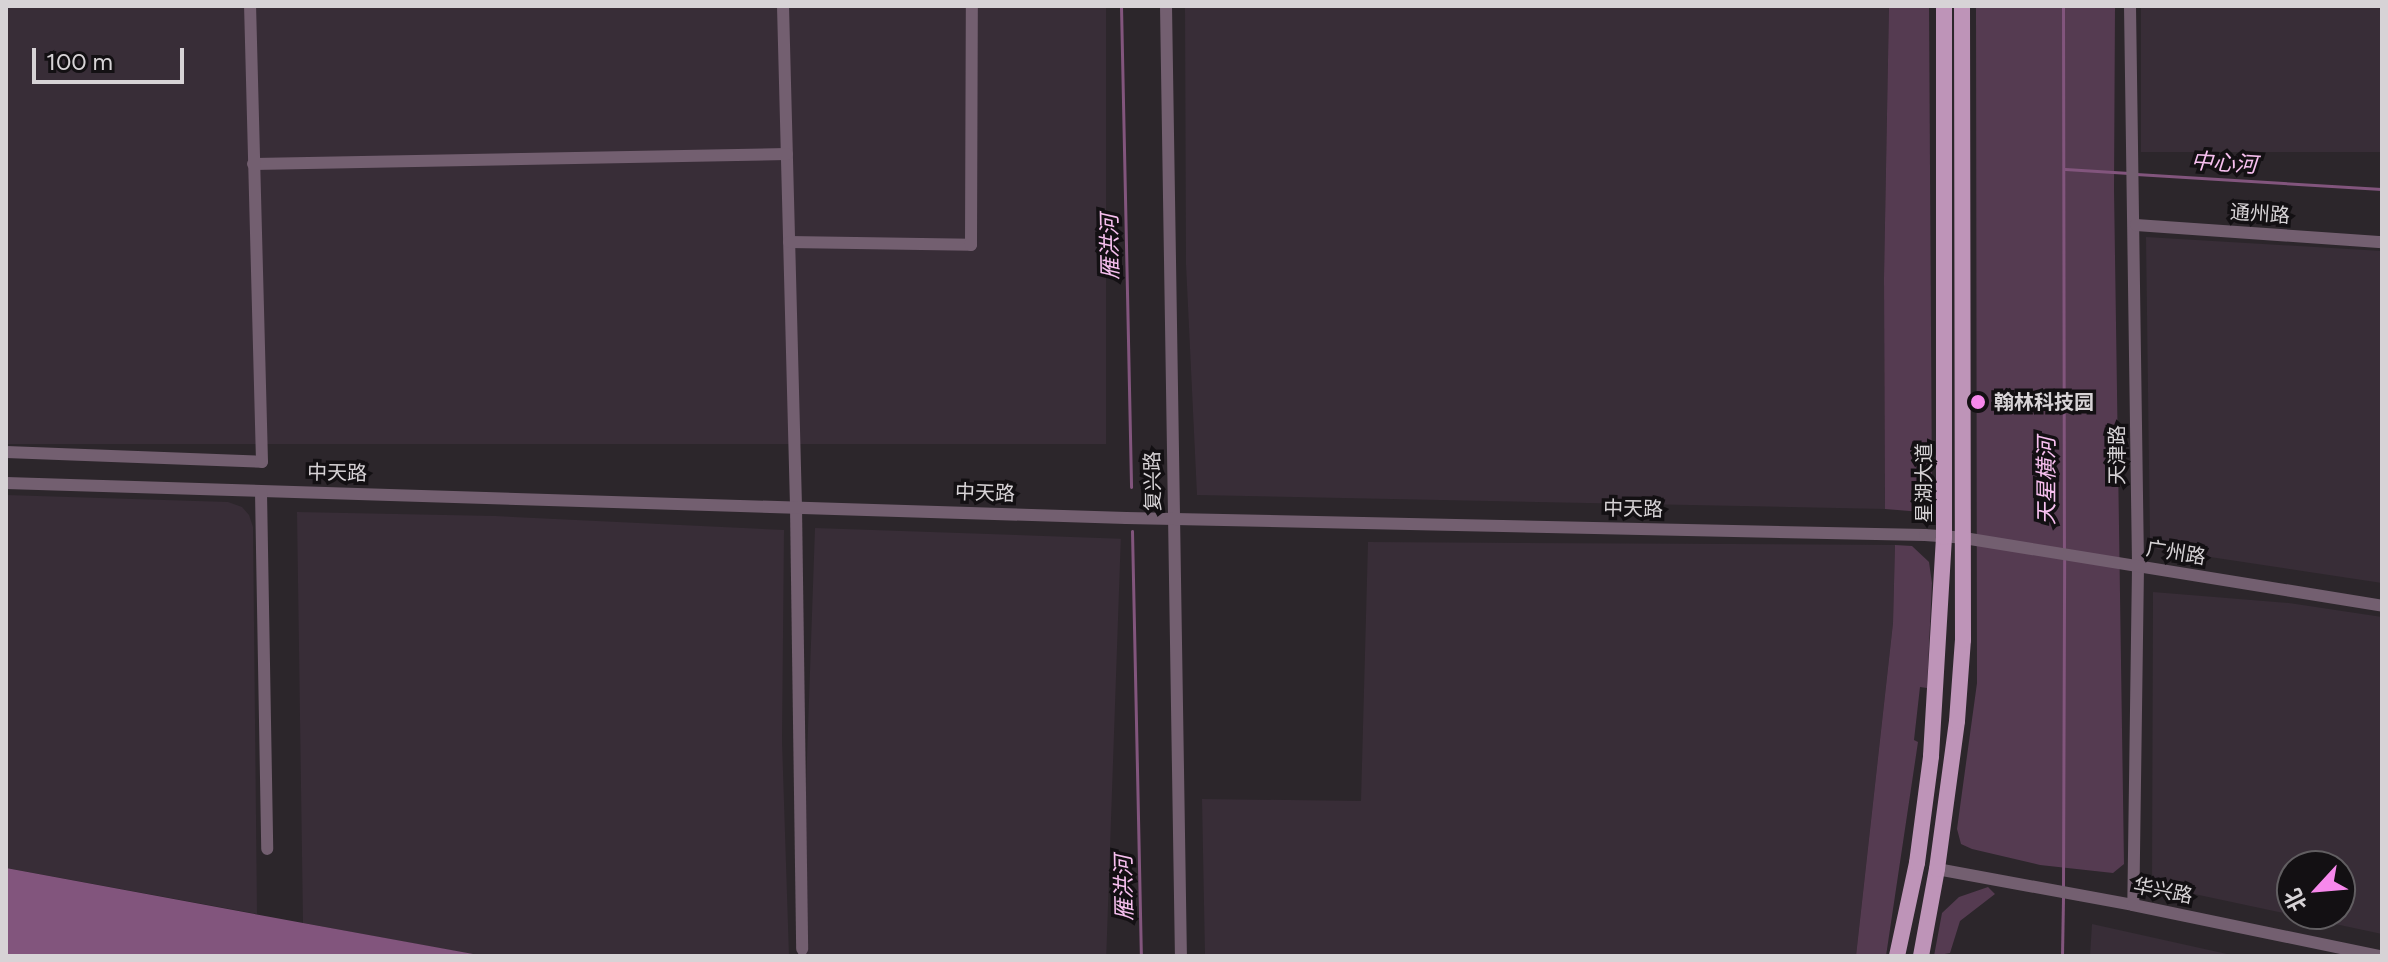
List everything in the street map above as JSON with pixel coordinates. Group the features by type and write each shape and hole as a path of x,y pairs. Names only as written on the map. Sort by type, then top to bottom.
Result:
{"main road":[{"name":"星湖大道","path":"1897,956 1917,863 1931,756 1944,537 1944,6"},
{"name":"星湖大道","path":"1921,956 1937,869 1957,721 1963,640 1962,6"}],"street":[{"path":"6,452 262,462 250,6"},
{"path":"783,6 796,507 802,949"},
{"path":"789,242 971,245 972,6"},
{"name":"复兴路","path":"1166,6 1181,956"},
{"name":"天津路","path":"2130,6 2136,225 2138,567 2133,905"},
{"path":"253,164 787,154"},
{"name":"通州路","path":"2136,225 2382,242"},
{"name":"中天路","path":"6,483 1174,519 1964,538"},
{"path":"261,492 267,849"},
{"name":"广州路","path":"1964,538 2382,606"},
{"name":"华兴路","path":"1937,869 2133,905 2379,956"}],"shaded area":[{"path":"6,6 1106,6 1106,444 6,444"},
{"path":"1185,6 1889,6 1884,278 1885,509 1197,495 1186,264"},
{"path":"1889,6 1929,6 1932,494 1922,512 1885,509 1884,278"},
{"path":"1976,6 2115,6 2114,189 2124,864 2113,873 2040,865 1972,849 1961,844 1957,829 1977,683"},
{"path":"2141,6 2381,6 2381,152 2141,152"},
{"path":"2146,237 2382,251 2382,583 2157,549 2150,542"},
{"path":"6,495 228,502 242,507 249,515 253,527 257,914 6,868"},
{"path":"297,512 495,516 784,530 782,741 789,956 481,956 303,923"},
{"path":"815,528 1121,539 1106,956 800,956"},
{"path":"1368,542 1895,545 1893,623 1856,956 1205,956 1202,799 1361,801"},
{"path":"1895,545 1912,546 1929,562 1932,583 1927,688 1920,687 1914,740 1918,742 1886,956 1856,956 1893,623"},
{"path":"2153,592 2289,603 2382,617 2382,934 2356,928 2356,850 2276,850 2276,911 2152,885"},
{"path":"6,868 303,923 484,956 6,956"},
{"path":"1988,887 1995,894 1960,921 1950,953 1934,956 1942,913 1959,897"},
{"path":"2092,924 2236,956 2090,956"}],"waterway":[{"name":"雁洪河","path":"1121,6 1131,487"},
{"name":"天星横河","path":"2063,6 2064,552"},
{"name":"中心河","path":"2065,169 2129,173"},
{"name":"中心河","path":"2136,174 2382,189"},
{"name":"雁洪河","path":"1132,531 1141,956"},
{"name":"天星横河","path":"2063,888 2064,560"},
{"name":"天星横河","path":"2062,956 2063,896"}],"place":[{"name":"翰林科技园","path":"1978,402"}]}
